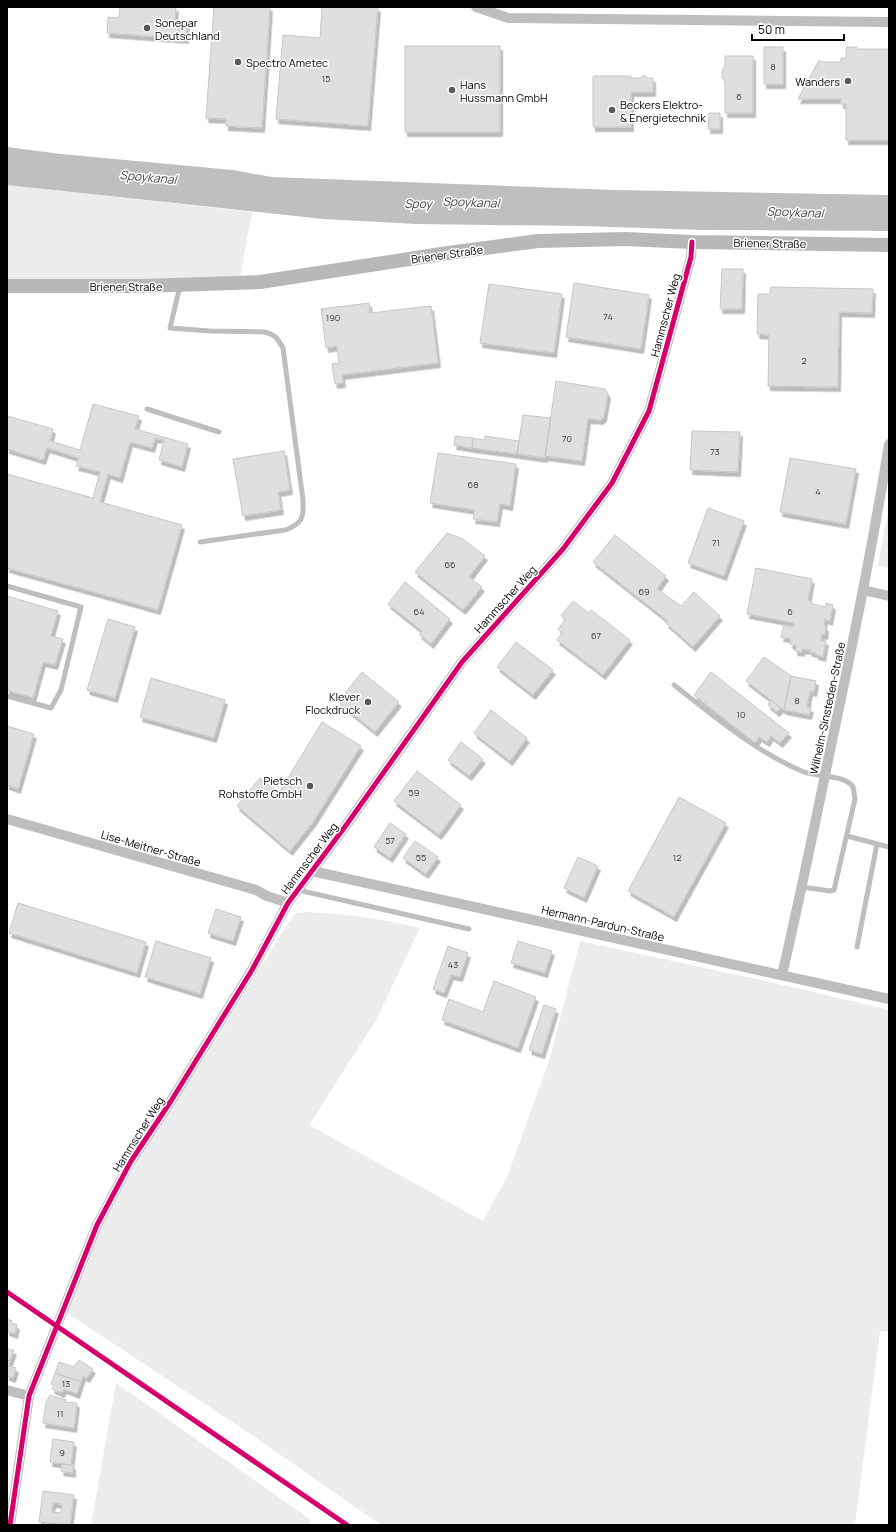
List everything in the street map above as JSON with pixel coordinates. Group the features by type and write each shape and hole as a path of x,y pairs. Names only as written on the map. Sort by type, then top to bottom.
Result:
{"street":[{"path":"476,7 508,18 889,22"},
{"name":"Briener Straße","path":"7,286 180,286 260,282 448,253 538,241 624,239 692,242 889,245"},
{"name":"Hammscher Weg","path":"10,1525 29,1396 96,1225 131,1161 171,1101 252,970 288,904 352,818 462,662 563,549 612,483 649,411 691,257 692,242"},
{"name":"Wilhelm-Sinsteden-Straße","path":"782,975 802,887 863,590 880,504 889,444"},
{"path":"863,590 889,596"},
{"name":"Lise-Meitner-Straße","path":"7,819 256,890 288,904"},
{"name":"Hermann-Pardun-Straße","path":"312,871 889,999"},
{"path":"7,1390 29,1396"}],"lane":[{"path":"180,286 170,328 270,333 277,338 283,348 303,500 302,517 295,526 285,530 200,542"},
{"path":"148,409 219,432"},
{"path":"7,586 81,607 61,690 51,708 7,696"},
{"path":"674,685 758,748 785,763 806,772 843,779 850,783 853,788 855,799 834,890 830,891 802,887"},
{"path":"846,836 889,847"},
{"path":"857,947 877,844"},
{"path":"298,890 469,928"}],"shaded area":[{"path":"7,185 252,212 240,277 168,281 7,279"},
{"path":"889,506 889,568 878,566"},
{"path":"308,912 364,917 420,928 376,1020 309,1125 483,1221 507,1177 550,1058 580,941 775,983 889,1010 889,1332 880,1331 855,1525 381,1525 255,1437 67,1313 77,1286 85,1272 96,1237 144,1148 195,1073 287,925 296,913"},
{"path":"116,1383 311,1520 309,1525 91,1525"}],"water":[{"name":"Spoy","path":"7,147 61,154 233,170 272,177 615,190 889,195 889,231 703,230 582,226 416,224 323,219 7,185"}],"building":[{"name":"Sonepar Deutschland","path":"120,7 176,7 175,22 187,23 186,39 107,33 108,17 119,18"},
{"name":"Spectro Ametec","path":"214,7 270,7 262,128 226,126 226,119 206,118"},
{"path":"322,7 378,7 368,126 276,119 283,35 320,38"},
{"name":"Hans Hussmann GmbH","path":"405,46 500,46 500,132 405,132"},
{"path":"764,47 783,47 783,84 764,84"},
{"name":"Wanders","path":"847,47 857,47 857,49 889,49 889,140 846,140 846,104 841,104 841,99 798,99 819,60 823,62 841,62 841,58 846,58"},
{"path":"725,56 753,56 753,113 725,113 725,80 722,78 723,68 725,66"},
{"name":"Beckers Elektro- & Energietechnik","path":"644,75 648,78 653,78 653,92 631,92 631,127 593,127 593,76 631,76 631,78 641,78"},
{"path":"709,113 720,113 720,129 708,129"},
{"path":"722,269 743,269 742,309 720,309"},
{"path":"574,283 649,295 641,349 566,337"},
{"path":"489,284 562,294 554,353 480,343"},
{"path":"771,287 873,289 872,313 839,312 838,387 768,386 769,335 757,334 758,294 770,294"},
{"path":"369,303 370,313 431,306 438,363 342,375 343,383 335,384 332,364 339,363 337,346 326,348 321,309"},
{"path":"556,381 605,389 608,394 604,417 601,420 588,419 582,461 545,456"},
{"path":"93,404 139,416 135,429 188,444 182,467 159,460 164,440 155,438 152,448 130,442 120,478 108,474 100,502 182,525 158,610 7,568 7,474 93,498 100,472 76,466 79,458 47,448 43,460 7,449 7,416 53,429 50,441 80,450"},
{"path":"523,415 551,418 545,458 517,454"},
{"path":"692,431 740,432 738,472 690,470"},
{"path":"455,436 473,438 472,448 454,445"},
{"path":"485,436 519,441 517,454 472,448 473,438 485,440"},
{"path":"284,451 290,490 278,492 281,510 243,516 233,459"},
{"path":"438,453 516,464 510,506 500,504 497,522 473,519 475,510 430,503"},
{"path":"790,458 856,469 846,524 780,512"},
{"path":"708,508 744,521 724,576 688,563"},
{"path":"447,533 463,539 485,556 469,577 482,587 463,610 415,572"},
{"path":"615,535 666,576 657,589 681,606 694,592 720,616 693,647 666,623 668,621 593,562"},
{"path":"756,568 812,579 808,600 812,601 812,604 826,607 826,603 833,605 830,621 825,619 825,635 822,634 821,640 826,641 823,657 816,655 816,653 810,652 810,650 802,649 802,652 795,651 796,646 790,644 791,639 781,637 784,625 793,627 794,623 747,614"},
{"path":"405,582 450,619 431,644 419,634 422,631 388,604"},
{"path":"7,596 58,611 51,636 63,639 55,665 43,662 33,698 7,690"},
{"path":"573,601 589,613 591,610 630,640 603,675 557,640 562,633 558,629 566,619 561,616"},
{"path":"108,619 135,627 115,698 87,690"},
{"path":"516,642 553,670 533,695 497,667"},
{"path":"764,657 791,676 784,710 746,681"},
{"name":"Klever Flockdruck","path":"362,672 399,702 375,732 338,702"},
{"path":"711,672 789,733 780,743 771,736 767,742 759,737 755,743 694,695"},
{"path":"791,676 816,681 814,692 810,691 807,707 811,708 809,715 784,710"},
{"path":"151,678 225,700 214,738 140,717"},
{"path":"771,700 781,708 777,712 768,705"},
{"path":"491,710 527,738 510,761 474,733"},
{"name":"Pietsch Rohstoffe GmbH","path":"322,722 361,746 313,822 290,851 237,806 260,778 279,793"},
{"path":"7,726 34,734 18,789 7,785"},
{"path":"461,742 483,759 469,776 448,760"},
{"path":"417,771 461,805 439,835 394,801"},
{"path":"679,797 726,823 674,917 628,891"},
{"path":"390,823 406,834 390,858 374,847"},
{"path":"415,841 438,857 426,874 403,858"},
{"path":"578,857 598,866 584,898 564,888"},
{"path":"18,903 146,942 137,973 9,933"},
{"path":"216,909 241,917 233,941 208,933"},
{"path":"156,941 211,958 200,994 145,977"},
{"path":"518,941 552,951 545,973 511,963"},
{"path":"448,946 468,953 460,977 451,975 444,993 433,989"},
{"path":"494,981 536,997 518,1048 442,1020 449,999 483,1012"},
{"path":"544,1005 556,1009 542,1054 529,1050"},
{"path":"7,1319 12,1321 11,1323 17,1325 15,1334 7,1331"},
{"path":"7,1349 14,1350 10,1361 7,1360"},
{"path":"7,1360 10,1361 9,1366 16,1368 13,1378 7,1376"},
{"path":"79,1360 93,1369 87,1378 83,1376 81,1382 55,1373 59,1362 74,1367"},
{"path":"55,1373 81,1382 77,1394 64,1389 62,1393 52,1389 54,1385 51,1384"},
{"path":"50,1395 66,1400 65,1402 77,1403 74,1428 43,1423 46,1402"},
{"path":"53,1439 74,1442 71,1465 50,1462"},
{"path":"62,1464 73,1465 73,1473 61,1471"},
{"path":"43,1491 74,1495 70,1525 39,1522","holes":["53,1503 62,1504 61,1513 52,1512"]}],"cycle path":[{"path":"10,1525 29,1396 97,1225 131,1161 171,1101 252,970 288,903 347,824 462,662 563,549 612,483 649,411 691,257 692,242"},
{"path":"7,1292 347,1525"}],"place":[{"name":"Sonepar Deutschland","path":"147,28"},
{"name":"Spectro Ametec","path":"238,62"},
{"name":"Wanders","path":"848,81"},
{"name":"Hans Hussmann GmbH","path":"452,90"},
{"name":"Beckers Elektro- & Energietechnik","path":"612,110"},
{"name":"Klever Flockdruck","path":"368,702"},
{"name":"Pietsch Rohstoffe GmbH","path":"310,786"}],"water label":[{"name":"Spoykanal","path":"148,177"},
{"name":"Spoykanal","path":"471,202"},
{"name":"Spoykanal","path":"795,212"}]}
